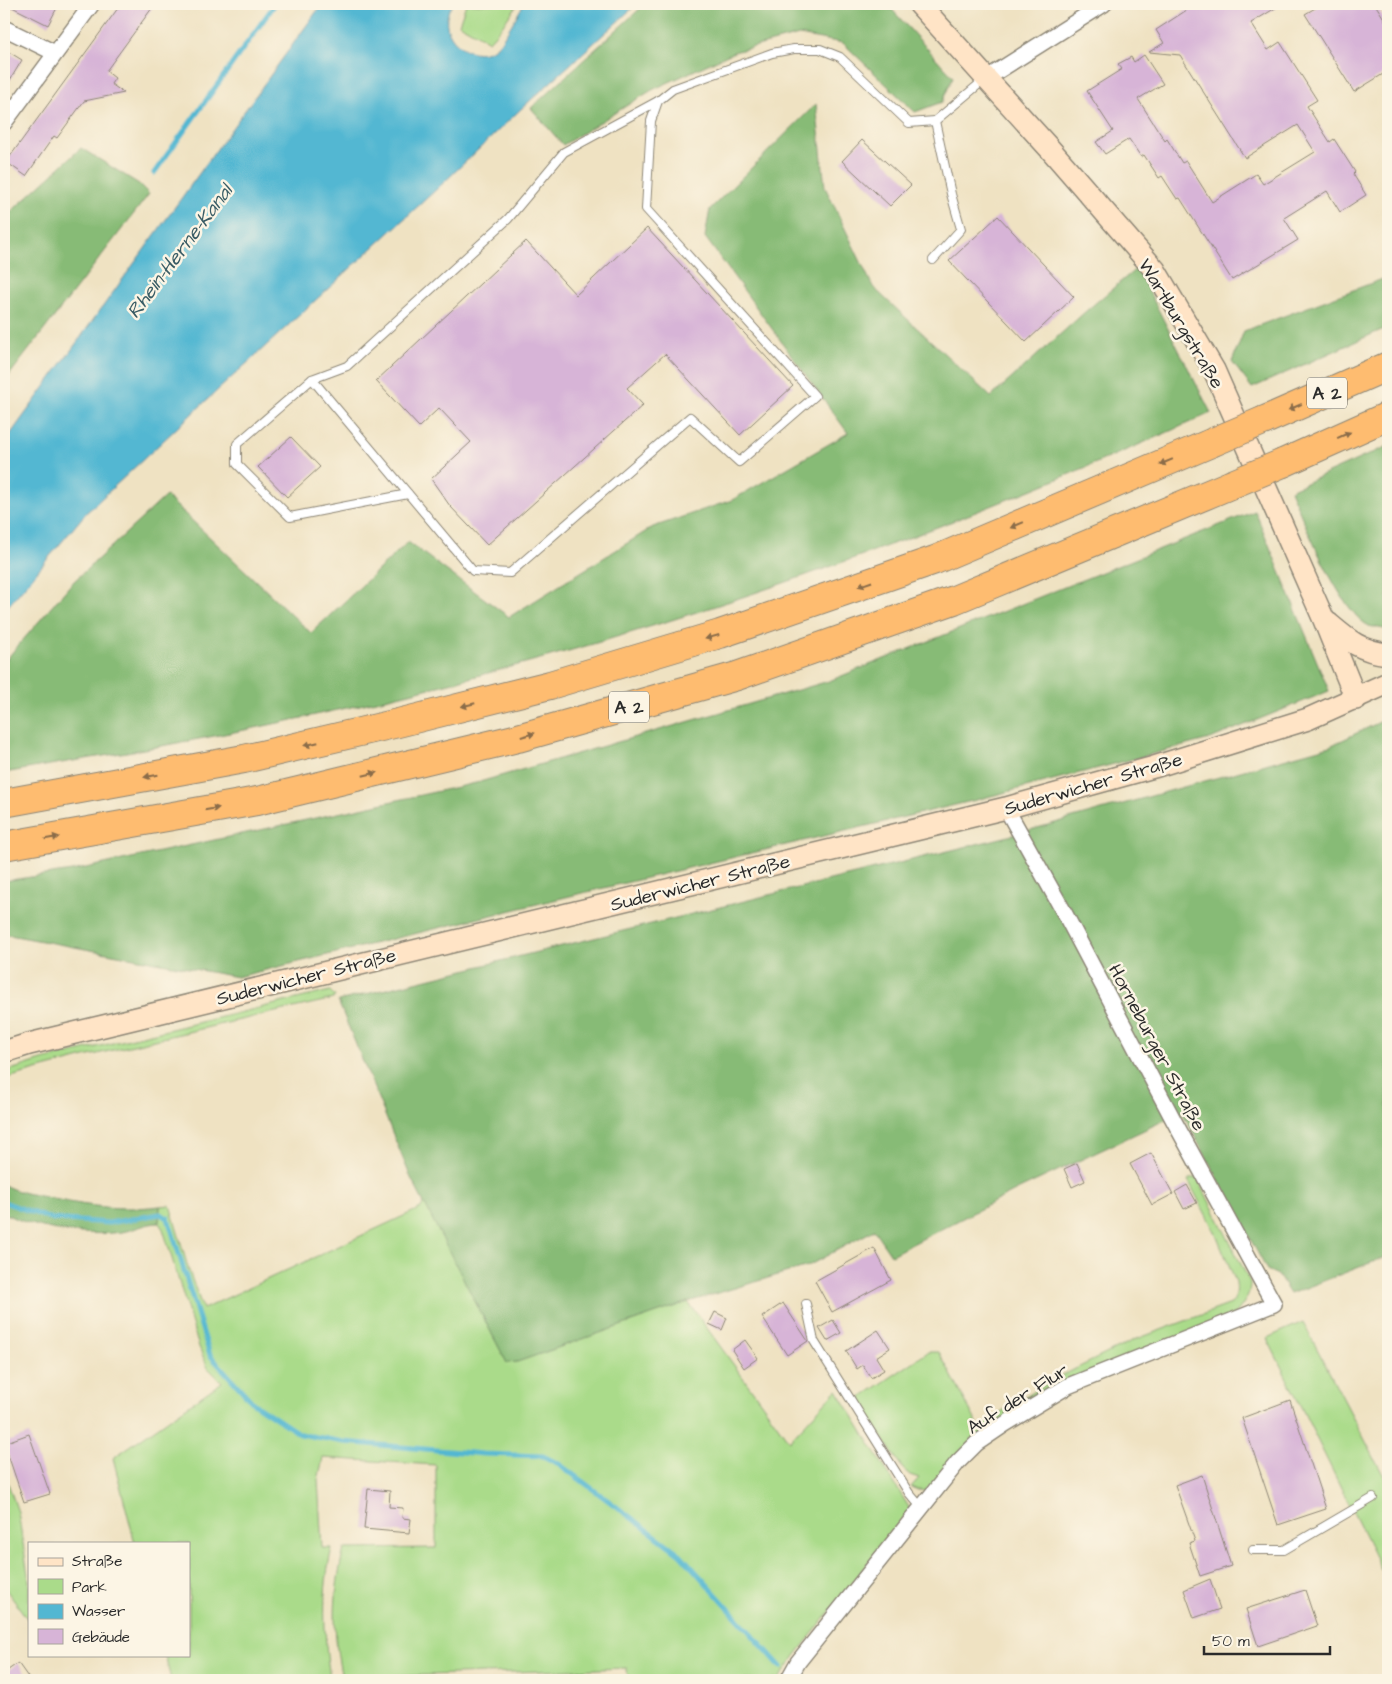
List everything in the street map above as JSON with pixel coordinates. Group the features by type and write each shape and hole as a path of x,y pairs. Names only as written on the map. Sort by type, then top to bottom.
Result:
{"highway":[{"name":"A 2","path":"4,803 244,759 398,723 550,684 711,637 935,560 1388,366"},
{"name":"A 2","path":"4,846 257,801 518,738 737,676 954,600 1230,485 1388,416"}],"main road":[{"name":"Wartburgstraße","path":"919,4 1050,148 1155,270 1214,370 1324,620 1356,699"},
{"path":"1324,620 1352,644 1388,654"},
{"name":"Suderwicher Straße","path":"4,1052 29,1044 219,997 1006,808 1154,767 1308,718 1356,699 1388,683"}],"street":[{"path":"4,123 92,4"},
{"path":"986,78 1104,4"},
{"path":"4,28 55,54"},
{"name":"Horneburger Straße","path":"1006,808 1065,914 1174,1121 1274,1304"},
{"name":"Auf der Flur","path":"788,1680 798,1662 921,1507 958,1462 977,1443 1068,1386 1274,1304"}],"lane":[{"path":"408,494 290,517 237,464 237,444 312,379 347,366 508,219 564,152 658,101 673,89 772,53 794,49 820,49 840,57 909,123 935,121 986,78"},
{"path":"312,379 473,571 510,573 690,417 739,462 815,396 646,209 651,121 658,101"},
{"path":"933,260 961,229 951,194 935,121"},
{"path":"806,1304 814,1341 909,1493 921,1507"},
{"path":"1253,1550 1284,1550 1373,1498"}],"green space":[{"path":"466,4 518,4 489,41 459,24"},
{"path":"645,4 887,4 953,77 942,102 915,112 843,43 799,35 734,52 652,90 563,145 531,108"},
{"path":"816,104 825,187 873,287 991,397 1086,311 1137,268 1211,413 1059,478 906,539 750,594 593,644 497,671 302,718 179,743 4,773 4,662 72,583 166,496 311,633 408,542 509,617 653,527 732,500 848,433 705,237 710,209"},
{"path":"81,148 139,184 149,194 4,382 4,218"},
{"path":"1388,277 1388,327 1252,388 1232,362 1244,331"},
{"path":"1388,446 1388,630 1369,626 1346,603 1324,564 1290,490"},
{"path":"1255,511 1329,691 1210,739 972,801 237,977 4,934 4,881 72,871 476,783 829,681"},
{"path":"1388,718 1388,1256 1290,1294 1278,1275 1267,1270 1182,1112 1017,1190 891,1255 874,1230 808,1266 688,1302 517,1362 507,1363 411,1178 338,1001 1005,837 1330,746"},
{"path":"330,991 335,996 333,999 209,1027 4,1079 4,1072 42,1060"},
{"path":"1192,1178 1198,1179 1250,1282 1248,1295 1236,1313 1020,1410 929,1491 911,1487 919,1478 910,1475 903,1469 860,1403 863,1396 928,1352 939,1352 979,1427 1051,1381 1134,1340 1231,1304 1236,1294 1236,1282 1216,1234 1188,1180"},
{"path":"4,1185 29,1194 88,1205 116,1208 160,1206 159,1223 122,1232 93,1234 46,1228 4,1213"},
{"path":"424,1202 507,1363 517,1362 688,1302 789,1441 837,1390 910,1509 778,1680 774,1678 773,1680 628,1680 627,1668 342,1678 335,1629 335,1613 340,1565 344,1549 436,1548 436,1465 323,1458 318,1480 322,1548 332,1548 325,1597 326,1646 330,1679 171,1680 165,1656 190,1656 190,1542 135,1542 113,1458 222,1382 208,1368 199,1347 163,1229 159,1223 160,1206 170,1205 189,1271 203,1309 421,1208"},
{"path":"1303,1322 1388,1484 1388,1583 1267,1338"},
{"path":"4,1476 18,1512 28,1575 28,1620 4,1587"}],"water":[{"name":"Rhein-Herne-Kanal","path":"322,4 454,4 448,12 447,23 449,32 461,47 479,53 497,46 524,4 637,4 521,109 86,513 4,611 4,443"}],"building":[{"path":"6,4 59,4 48,25"},
{"path":"121,4 155,4 106,71 115,78 111,84 124,93 84,101 57,138 54,136 26,176 6,162"},
{"path":"1196,4 1282,4 1251,23 1268,50 1280,42 1317,100 1307,106 1330,142 1334,139 1355,172 1353,174 1366,195 1340,212 1327,191 1284,218 1298,240 1232,280 1180,198 1177,199 1162,176 1159,178 1144,155 1141,157 1129,139 1105,154 1096,142 1113,131 1087,91 1122,69 1118,64 1131,57 1134,62 1144,55 1163,84 1138,99 1165,141 1167,139 1182,163 1186,161 1212,202 1256,174 1263,184 1315,152 1298,125 1245,158 1180,55 1149,52 1164,43 1156,30"},
{"path":"1322,4 1375,4 1388,25 1388,71 1354,92 1305,14"},
{"path":"4,49 22,60 4,90"},
{"path":"862,140 911,185 890,206 842,161"},
{"path":"998,216 1074,297 1026,342 949,261"},
{"path":"647,228 793,386 740,435 665,354 627,388 643,405 487,545 450,506 431,479 471,442 439,408 419,427 376,381 526,241 576,295"},
{"path":"291,437 320,467 287,497 258,467"},
{"path":"1151,1153 1173,1194 1152,1205 1130,1164"},
{"path":"1077,1163 1085,1181 1072,1187 1064,1169"},
{"path":"1187,1185 1197,1203 1184,1209 1175,1192"},
{"path":"874,1248 891,1280 832,1312 815,1281"},
{"path":"783,1303 808,1341 787,1355 762,1317"},
{"path":"715,1312 727,1318 722,1330 709,1324"},
{"path":"833,1320 841,1333 827,1341 819,1328"},
{"path":"878,1330 890,1348 876,1357 884,1370 871,1378 863,1365 857,1369 846,1351"},
{"path":"745,1340 758,1358 744,1368 732,1350"},
{"path":"1290,1400 1326,1509 1278,1525 1242,1418"},
{"path":"29,1434 50,1494 24,1502 4,1443"},
{"path":"1202,1475 1231,1566 1200,1576 1189,1543 1195,1541 1175,1485"},
{"path":"368,1489 390,1491 389,1507 403,1508 402,1518 411,1519 409,1533 364,1529"},
{"path":"1210,1579 1220,1609 1194,1618 1184,1590"},
{"path":"1305,1590 1317,1626 1258,1646 1246,1609"},
{"path":"18,1663 30,1680 4,1680 4,1673"}],"waterway":[{"path":"154,173 275,4"},
{"path":"4,1202 51,1219 109,1223 160,1214 168,1218 210,1355 253,1403 300,1434 344,1442 483,1454 543,1456 559,1464 680,1554 781,1667"}]}
